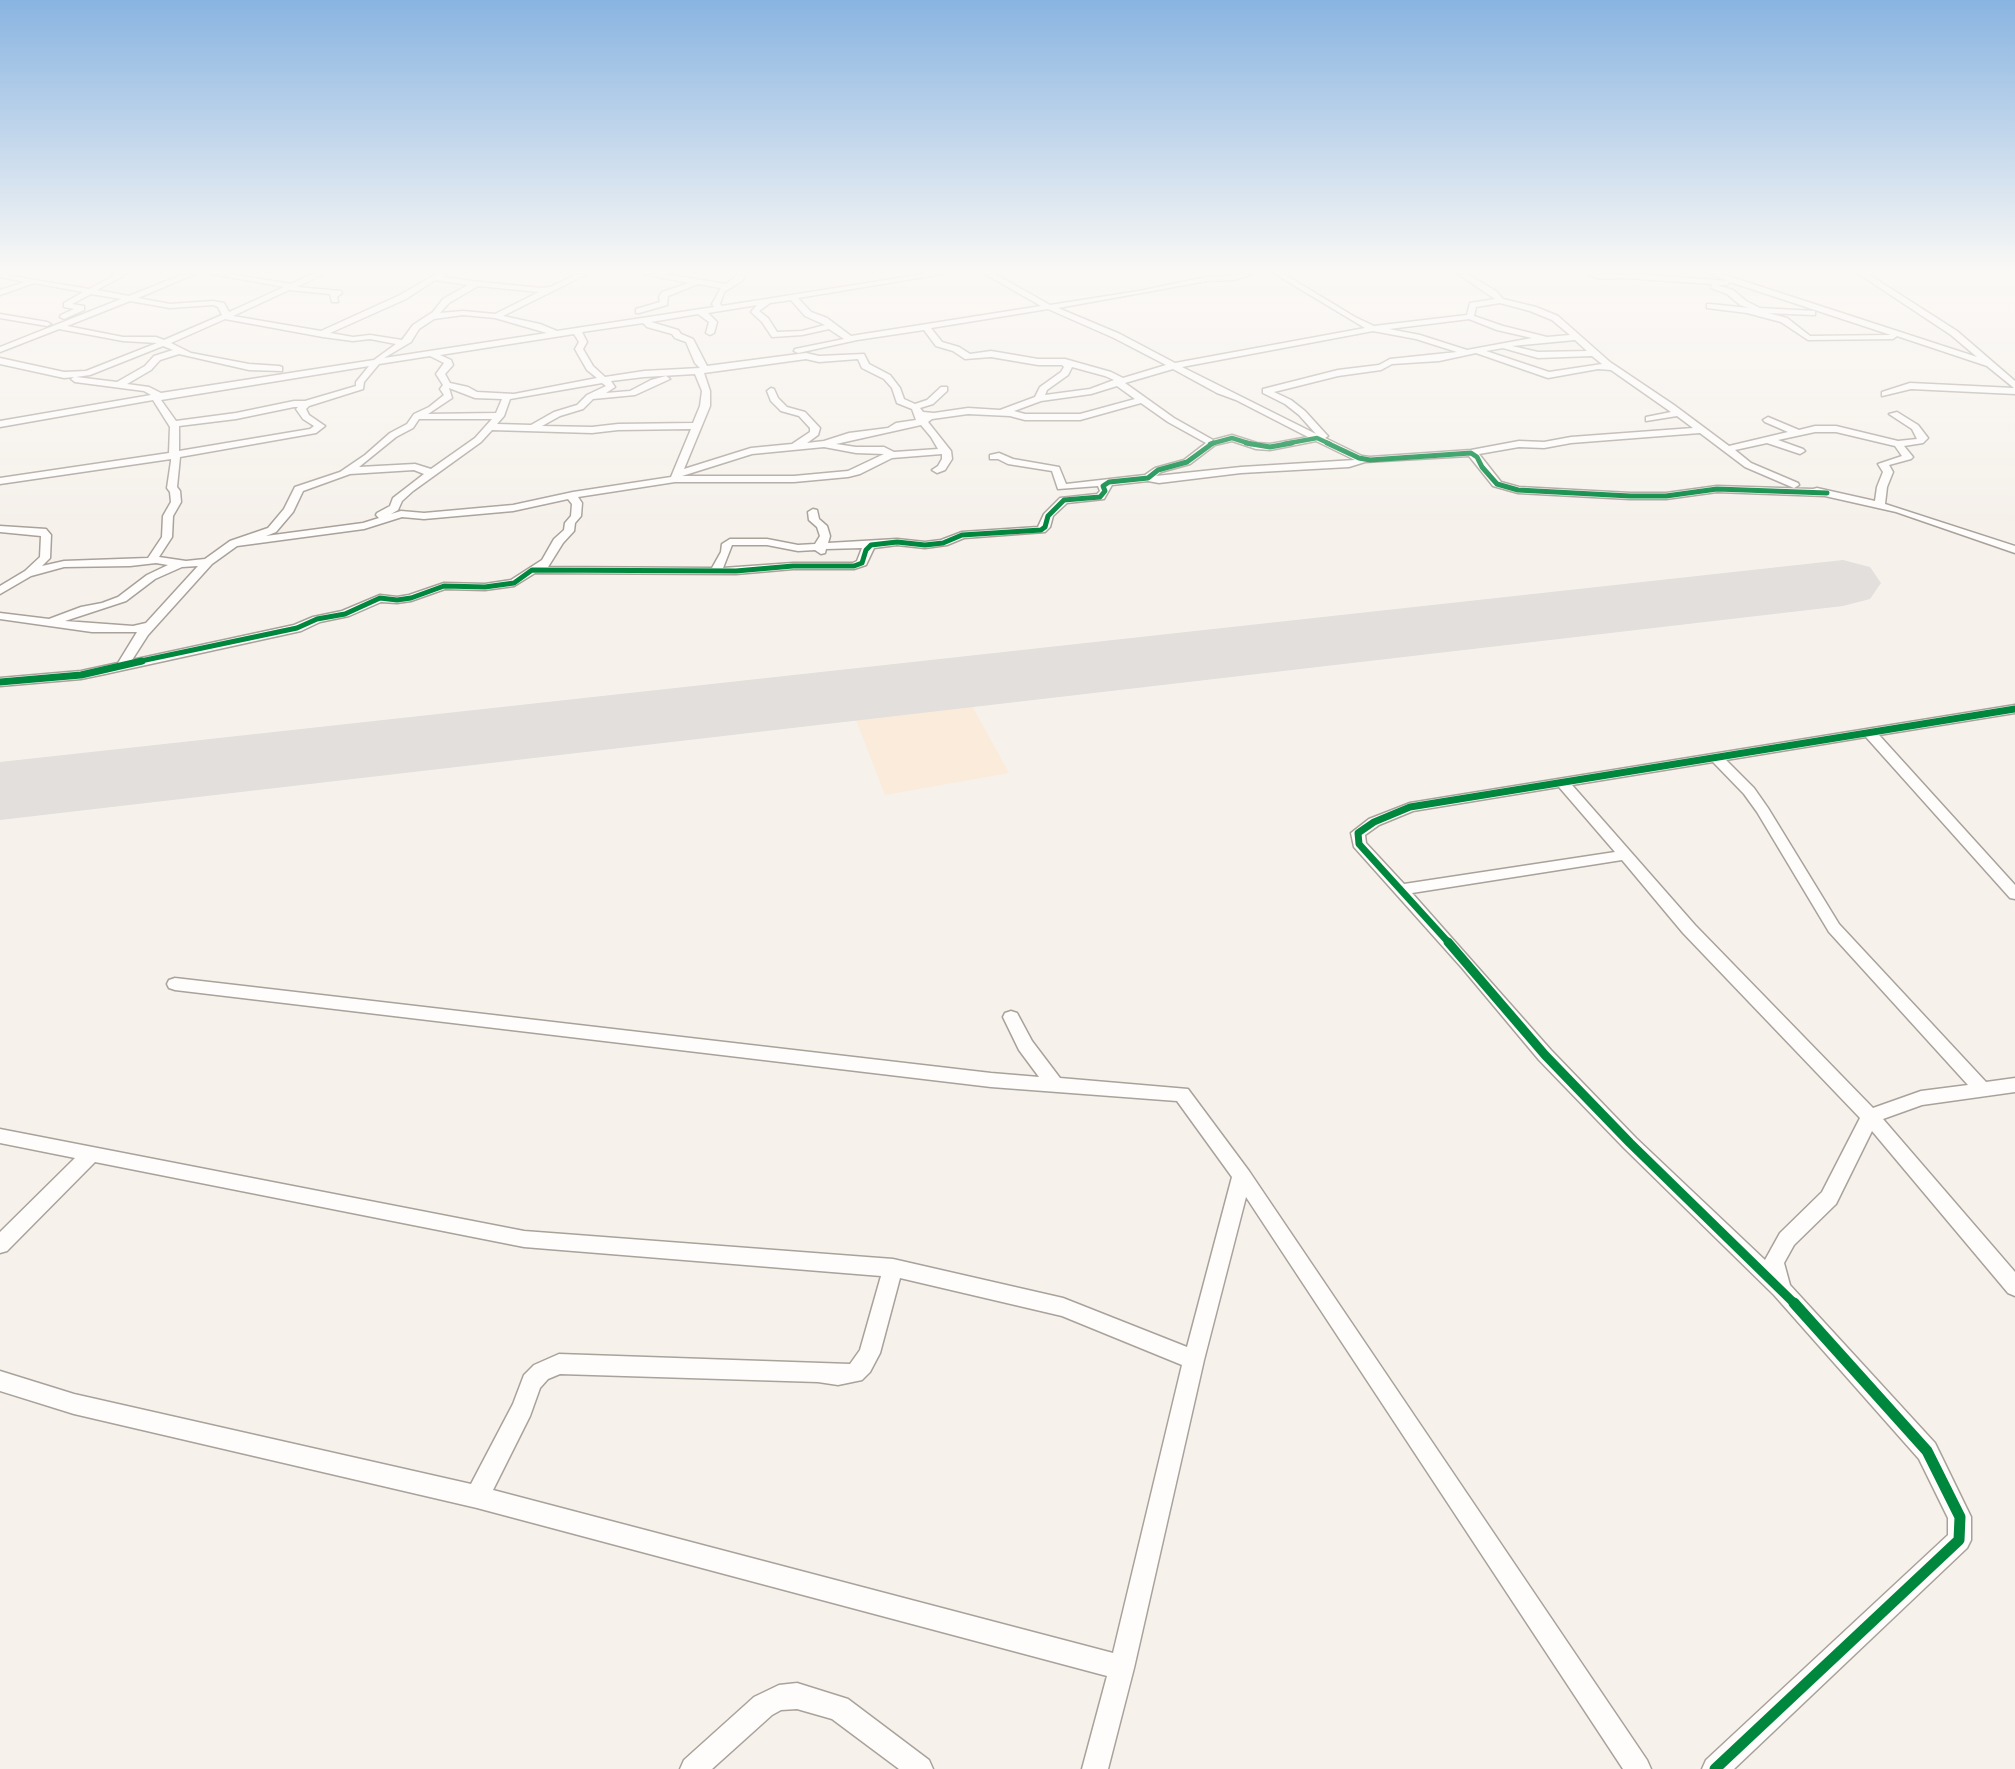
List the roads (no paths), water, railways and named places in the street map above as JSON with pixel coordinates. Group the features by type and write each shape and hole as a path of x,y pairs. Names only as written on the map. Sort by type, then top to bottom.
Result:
{"street":[{"path":"67,376 87,373 129,357"},
{"path":"120,384 150,367 157,358 164,357"},
{"path":"196,357 237,365 279,369"},
{"path":"174,424 306,404 357,388 364,376 383,357"},
{"path":"0,424 417,357"},
{"path":"438,357 449,365 440,374 447,385 465,389 475,395 507,397 644,374 671,374 801,357"},
{"path":"581,357 612,391 622,394"},
{"path":"697,357 703,370"},
{"path":"808,357 819,359 853,357"},
{"path":"861,357 866,366 881,372 892,383 900,401 922,415 947,459 942,468 937,470"},
{"path":"1006,357 1038,362 1065,362 1108,374 1142,400 1212,443"},
{"path":"1156,357 1220,391 1239,398 1363,460"},
{"path":"1007,412 1039,399 1095,390 1118,381 1174,366 1220,357"},
{"path":"1239,398 1338,373 1381,367 1390,362 1432,357"},
{"path":"1484,357 1548,375 1598,366 1613,368"},
{"path":"1599,357 1703,430 1748,465 1772,477 1827,493 1880,504 2015,550"},
{"path":"1969,357 1992,364"},
{"path":"1983,357 2015,386"},
{"path":"0,361 69,378 146,389 158,397 165,415 174,424 176,435 174,454 176,461 172,488 175,491 176,502 168,516 166,537 152,560"},
{"path":"1039,399 1043,389 1065,373 1068,367 1065,362"},
{"path":"675,477 705,406 706,391 699,374 703,370"},
{"path":"590,398 622,394 669,378 671,374"},
{"path":"530,428 580,407 606,382"},
{"path":"122,666 143,629 208,562 234,543 266,533 275,527 296,499 299,489 336,477 368,457 393,435 410,426 415,418 449,396 444,389 447,385"},
{"path":"1885,394 1910,386 2015,391"},
{"path":"922,415 930,402 944,389"},
{"path":"771,391 774,399 784,409 802,414 815,428 815,433 796,446"},
{"path":"1148,478 1158,470 1187,462 1212,443 1234,438 1256,446 1270,447 1323,436 1302,413 1288,402 1266,391"},
{"path":"373,524 378,516 394,507 409,489 478,440 499,416 507,397"},
{"path":"234,543 373,524 401,514 424,516 469,513 573,498 675,477 750,451 825,444 849,436 890,430 922,415 1007,412 1025,417 1080,417 1142,400"},
{"path":"0,481 309,433 320,426 306,417 302,409 306,404"},
{"path":"0,412 40,418"},
{"path":"1649,419 1678,413"},
{"path":"1728,449 1815,429 1836,429 1898,444 1920,441 1923,438 1915,427 1894,414"},
{"path":"415,418 499,416"},
{"path":"553,418 555,429"},
{"path":"1768,420 1798,433"},
{"path":"490,427 592,430 618,427 662,429 697,426"},
{"path":"993,457 999,456 1011,462 1056,469 1062,487 1148,478 1159,480 1241,470 1255,471 1363,460 1471,453 1519,444 1544,445 1571,440 1703,430"},
{"path":"1765,440 1800,452"},
{"path":"825,444 856,450 884,450 892,455"},
{"path":"1880,504 1882,487 1888,472 1883,464 1908,457 1898,444"},
{"path":"675,477 795,479 848,474 892,455 942,450"},
{"path":"1471,453 1478,457 1482,467 1497,484 1518,490 1624,496 1666,496 1717,489 1827,493"},
{"path":"346,471 415,467 432,473"},
{"path":"716,571 726,552 727,544 730,542 767,542 798,548 897,542 925,545 943,543 962,535 1041,530 1059,502 1067,499 1100,497 1104,493 1103,486 1109,482"},
{"path":"538,569 547,562 558,541 569,531 570,523 576,516 577,503 573,498"},
{"path":"813,512 814,520 822,526 825,536 825,540 819,544 823,561 819,567"},
{"path":"0,529 42,531 46,535 45,558 27,574 0,591"},
{"path":"0,682 81,675 297,628 324,616 345,614 380,598 397,600 444,586 485,587 514,583 528,571 538,569 716,571 859,565 871,545"},
{"path":"27,574 64,564 152,560 180,564 208,562"},
{"path":"122,563 122,568 129,572 151,577"},
{"path":"50,623 85,609 105,606 122,598 151,577 180,564"},
{"path":"0,616 50,623 143,629"},
{"path":"1715,1769 1959,1540 1960,1517 1927,1451 1781,1289 1630,1143 1545,1055 1468,964 1359,844 1358,833 1374,822 1410,807 1718,759 2015,709"},
{"path":"1870,733 2015,894"},
{"path":"1718,759 1749,791 1763,811 1834,928 1984,1091"},
{"path":"1563,783 1689,929 1870,1116 2015,1287"},
{"path":"1400,890 1626,855"},
{"path":"175,984 838,1062 1054,1085 1182,1094 1242,1176 1638,1769"},
{"path":"1011,1017 1025,1045 1054,1085"},
{"path":"1781,1289 1774,1262 1787,1239 1829,1198 1870,1116 1921,1098 2015,1085"},
{"path":"0,1136 524,1239 893,1268 1063,1307 1194,1360"},
{"path":"0,1245 91,1154"},
{"path":"1095,1769 1122,1668 1194,1360 1242,1176"},
{"path":"477,1497 522,1409 532,1382 541,1372 559,1364 818,1372 838,1375 855,1372 863,1365 870,1353 893,1268"},
{"path":"0,1381 74,1404 477,1497 1122,1668"},
{"path":"693,1769 763,1706 779,1698 797,1696 839,1708 920,1769"}]}
